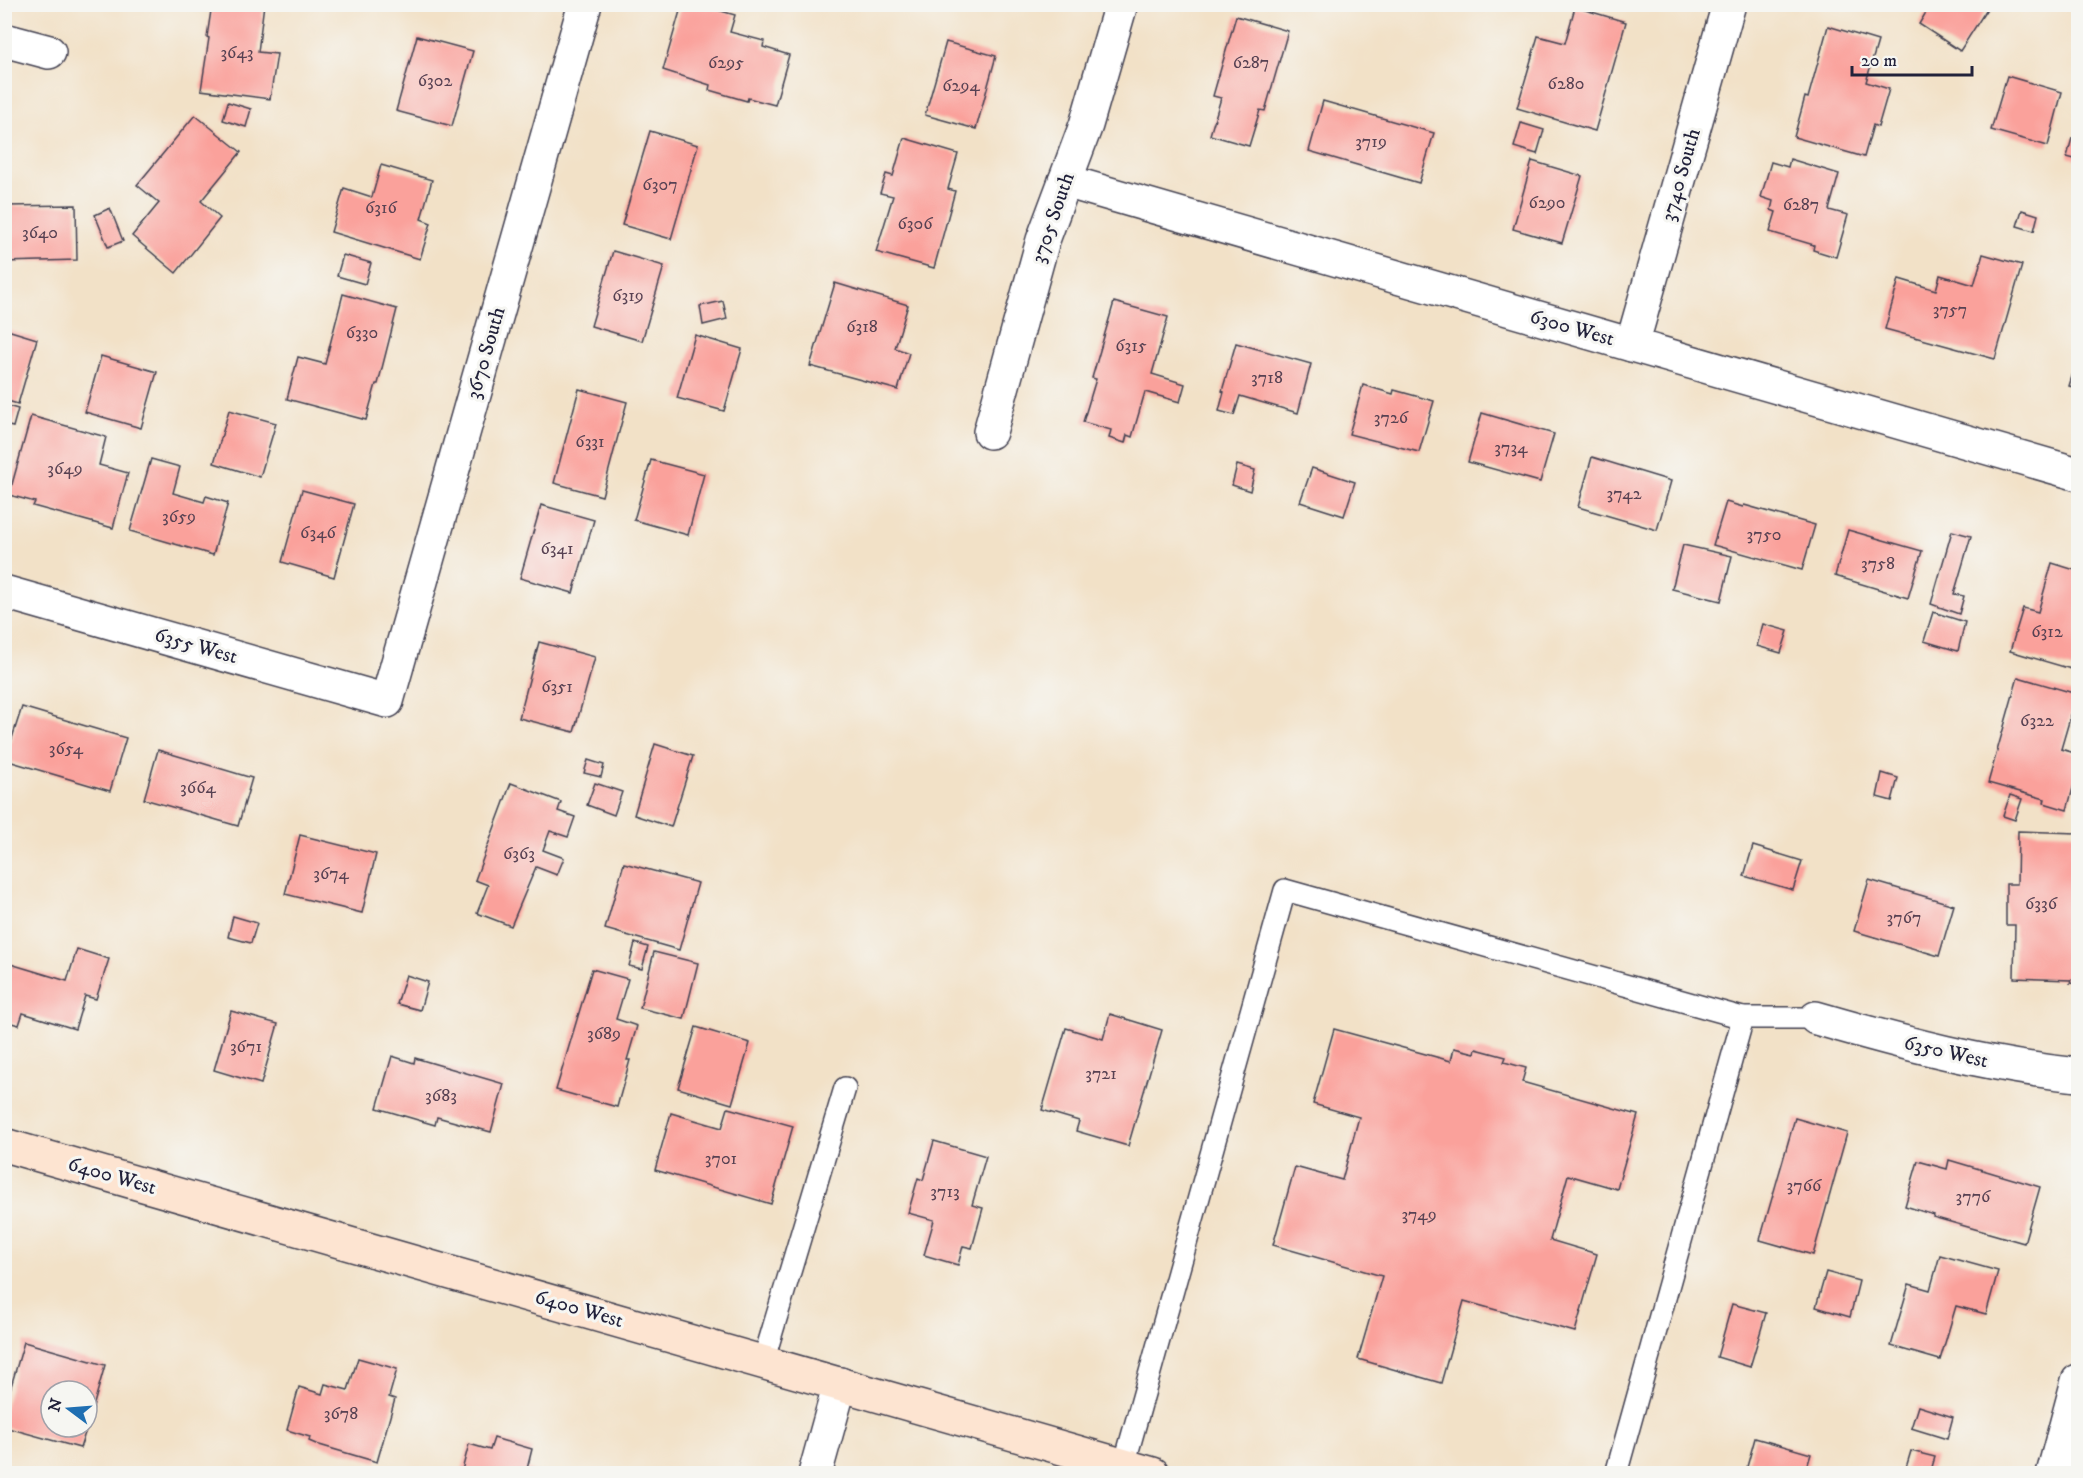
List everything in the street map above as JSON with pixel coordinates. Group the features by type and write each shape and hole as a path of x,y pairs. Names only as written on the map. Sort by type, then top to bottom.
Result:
{"street":[{"name":"3670 South","path":"387,701 585,4"},
{"name":"3705 South","path":"990,432 1043,240 1086,125 1120,4"},
{"name":"3740 South","path":"1632,345 1730,4"},
{"path":"4,40 49,52"},
{"name":"6300 West","path":"1065,181 2079,474"},
{"name":"6355 West","path":"4,592 387,701"},
{"name":"6350 West","path":"1816,1018 1966,1058 2079,1076"},
{"name":"6400 West","path":"4,1145 1138,1469"},
{"path":"2053,1473 2079,1381"},
{"path":"815,1473 840,1384"}],"lane":[{"path":"1138,1469 1285,890 1743,1018 1816,1018"},
{"path":"1616,1473 1743,1018"},
{"path":"763,1362 845,1088"}],"building":[{"path":"212,4 264,4 258,52 277,54 270,99 201,90"},
{"path":"682,4 697,4 735,15 730,32 764,41 763,47 789,55 775,105 748,98 747,101 709,90 710,85 663,70"},
{"path":"1931,4 1990,4 1960,51 1919,24"},
{"path":"1575,7 1626,22 1595,131 1517,108 1538,36 1565,43"},
{"path":"1236,16 1288,31 1265,111 1260,110 1249,146 1210,135 1221,98 1213,96"},
{"path":"1828,26 1878,41 1866,82 1889,89 1878,127 1873,125 1864,157 1794,137 1805,97 1808,98"},
{"path":"417,36 473,51 452,126 396,111"},
{"path":"946,42 996,56 976,129 925,115"},
{"path":"2007,76 2062,92 2048,146 1991,130"},
{"path":"1323,101 1434,133 1419,183 1309,151"},
{"path":"228,102 251,109 246,127 223,120"},
{"path":"195,115 241,152 201,201 220,218 176,273 132,236 159,203 137,185"},
{"path":"1521,123 1544,130 1537,154 1514,147"},
{"path":"650,131 698,145 671,239 622,225"},
{"path":"904,138 958,154 948,189 955,191 934,268 876,252 893,196 880,193 886,174 893,176"},
{"path":"2072,138 2078,140 2078,160 2067,157"},
{"path":"1790,159 1839,174 1829,210 1848,215 1836,257 1813,250 1814,245 1770,232 1776,212 1771,210 1773,201 1761,197 1771,162 1788,167"},
{"path":"1532,161 1582,176 1562,243 1513,229"},
{"path":"381,165 432,180 421,219 431,223 420,259 331,232 344,188 372,197"},
{"path":"76,205 77,260 4,262 4,206"},
{"path":"110,208 123,241 108,247 95,215"},
{"path":"2022,210 2038,215 2034,231 2017,226"},
{"path":"613,251 664,266 642,341 591,326"},
{"path":"1983,254 2022,265 1995,359 1885,329 1899,279 1936,290 1940,275 1974,285"},
{"path":"343,255 371,263 365,284 337,276"},
{"path":"835,283 908,305 895,348 909,353 898,390 810,366"},
{"path":"343,294 397,309 378,384 376,384 366,420 287,399 298,357 325,364"},
{"path":"723,301 727,319 703,325 700,306"},
{"path":"1114,302 1168,317 1152,374 1185,384 1180,402 1145,392 1132,437 1127,435 1125,443 1109,438 1111,430 1083,422 1096,379 1092,378"},
{"path":"4,329 37,339 18,404 4,400"},
{"path":"695,335 742,349 724,411 677,398"},
{"path":"1236,343 1311,364 1298,413 1240,396 1234,415 1219,411 1224,392 1222,391"},
{"path":"101,356 157,372 141,428 85,412"},
{"path":"2078,357 2078,389 2069,386"},
{"path":"1363,385 1393,394 1394,390 1434,401 1419,452 1349,434"},
{"path":"579,389 627,402 602,496 554,483"},
{"path":"4,405 18,409 13,427 4,425"},
{"path":"229,410 276,423 260,477 214,463"},
{"path":"1482,413 1554,434 1540,482 1468,462"},
{"path":"31,416 106,437 99,465 128,473 113,528 33,506 35,502 9,495"},
{"path":"1592,457 1671,481 1657,530 1578,507"},
{"path":"151,459 180,467 173,493 204,502 206,496 228,503 213,555 130,531"},
{"path":"651,460 704,474 688,535 634,520"},
{"path":"1237,465 1255,470 1250,491 1232,485"},
{"path":"1312,468 1355,482 1344,516 1300,502"},
{"path":"302,490 354,504 334,577 282,562"},
{"path":"1726,502 1815,525 1802,570 1713,545"},
{"path":"541,505 594,520 573,593 520,578"},
{"path":"1848,530 1922,551 1908,598 1835,576"},
{"path":"1952,531 1971,536 1954,594 1964,596 1959,614 1931,604"},
{"path":"1683,545 1732,556 1721,601 1672,589"},
{"path":"2052,563 2078,571 2078,671 2010,651 2023,608 2038,612"},
{"path":"1933,612 1965,622 1958,651 1924,641"},
{"path":"1763,624 1788,631 1781,653 1757,646"},
{"path":"539,642 595,657 574,732 519,718"},
{"path":"2018,677 2077,694 2061,749 2078,754 2078,770 2067,810 2044,803 2045,799 1988,783"},
{"path":"22,707 126,738 110,791 5,760"},
{"path":"655,744 693,756 671,827 634,815"},
{"path":"158,750 252,778 238,826 144,799"},
{"path":"588,760 604,765 601,777 584,773"},
{"path":"1882,773 1898,778 1892,801 1877,797"},
{"path":"511,783 561,802 558,811 575,817 568,837 550,831 543,850 564,858 557,875 536,867 511,926 477,913 488,885 475,880"},
{"path":"595,783 622,792 614,815 587,805"},
{"path":"2010,795 2022,799 2015,820 2003,816"},
{"path":"2018,831 2077,833 2075,946 2078,946 2078,984 2070,983 2071,980 2014,978 2015,925 2006,925 2006,884 2017,884"},
{"path":"300,835 376,854 362,913 285,894"},
{"path":"1753,846 1802,861 1793,890 1744,876"},
{"path":"624,863 698,883 679,950 605,929"},
{"path":"1869,880 1954,905 1939,956 1854,931"},
{"path":"233,916 257,923 251,943 228,937"},
{"path":"635,943 648,947 642,969 629,966"},
{"path":"77,949 109,959 96,999 85,996 75,1029 23,1013 19,1025 4,1021 4,962 67,981"},
{"path":"654,952 698,963 684,1019 640,1008"},
{"path":"592,969 628,979 616,1019 637,1026 617,1107 556,1090"},
{"path":"406,975 428,982 420,1010 397,1004"},
{"path":"231,1011 278,1024 261,1084 214,1070"},
{"path":"1110,1014 1162,1030 1128,1146 1076,1131 1079,1121 1042,1110 1066,1028 1103,1039"},
{"path":"696,1027 750,1043 732,1104 678,1088"},
{"path":"1334,1029 1451,1061 1454,1048 1475,1053 1476,1049 1506,1057 1504,1062 1526,1068 1522,1082 1638,1115 1617,1189 1568,1175 1550,1240 1597,1254 1575,1332 1464,1301 1441,1383 1358,1359 1382,1276 1273,1245 1295,1167 1342,1180 1359,1117 1313,1104"},
{"path":"392,1056 414,1063 415,1058 504,1084 491,1132 437,1117 435,1125 377,1108"},
{"path":"728,1108 793,1126 771,1204 655,1170 671,1113 722,1128"},
{"path":"1795,1118 1847,1133 1813,1255 1760,1240"},
{"path":"934,1141 986,1156 972,1205 983,1208 972,1248 963,1246 958,1265 924,1255 934,1220 908,1213 918,1178 923,1180"},
{"path":"1949,1160 2040,1187 2024,1243 1933,1217 1934,1215 1905,1206 1918,1161 1947,1169"},
{"path":"1940,1255 1998,1271 1986,1314 1956,1306 1940,1360 1891,1346 1909,1284 1930,1290"},
{"path":"1826,1272 1859,1281 1850,1317 1816,1307"},
{"path":"1732,1304 1766,1313 1750,1367 1717,1357"},
{"path":"24,1342 105,1365 99,1386 99,1379 39,1379 39,1437 4,1427 4,1410"},
{"path":"358,1358 397,1369 389,1397 395,1399 377,1462 316,1444 309,1441 310,1437 287,1430 299,1387 322,1394 325,1384 348,1390"},
{"path":"1918,1406 1953,1417 1947,1439 1911,1428"},
{"path":"494,1438 532,1449 527,1469 542,1474 461,1474 469,1444 490,1450"},
{"path":"1755,1438 1811,1454 1805,1474 1745,1474"},
{"path":"47,1439 83,1439 80,1448"},
{"path":"1911,1451 1935,1457 1930,1474 1914,1474 1905,1471"},
{"path":"170,1469 183,1473 183,1474 168,1474"}]}
